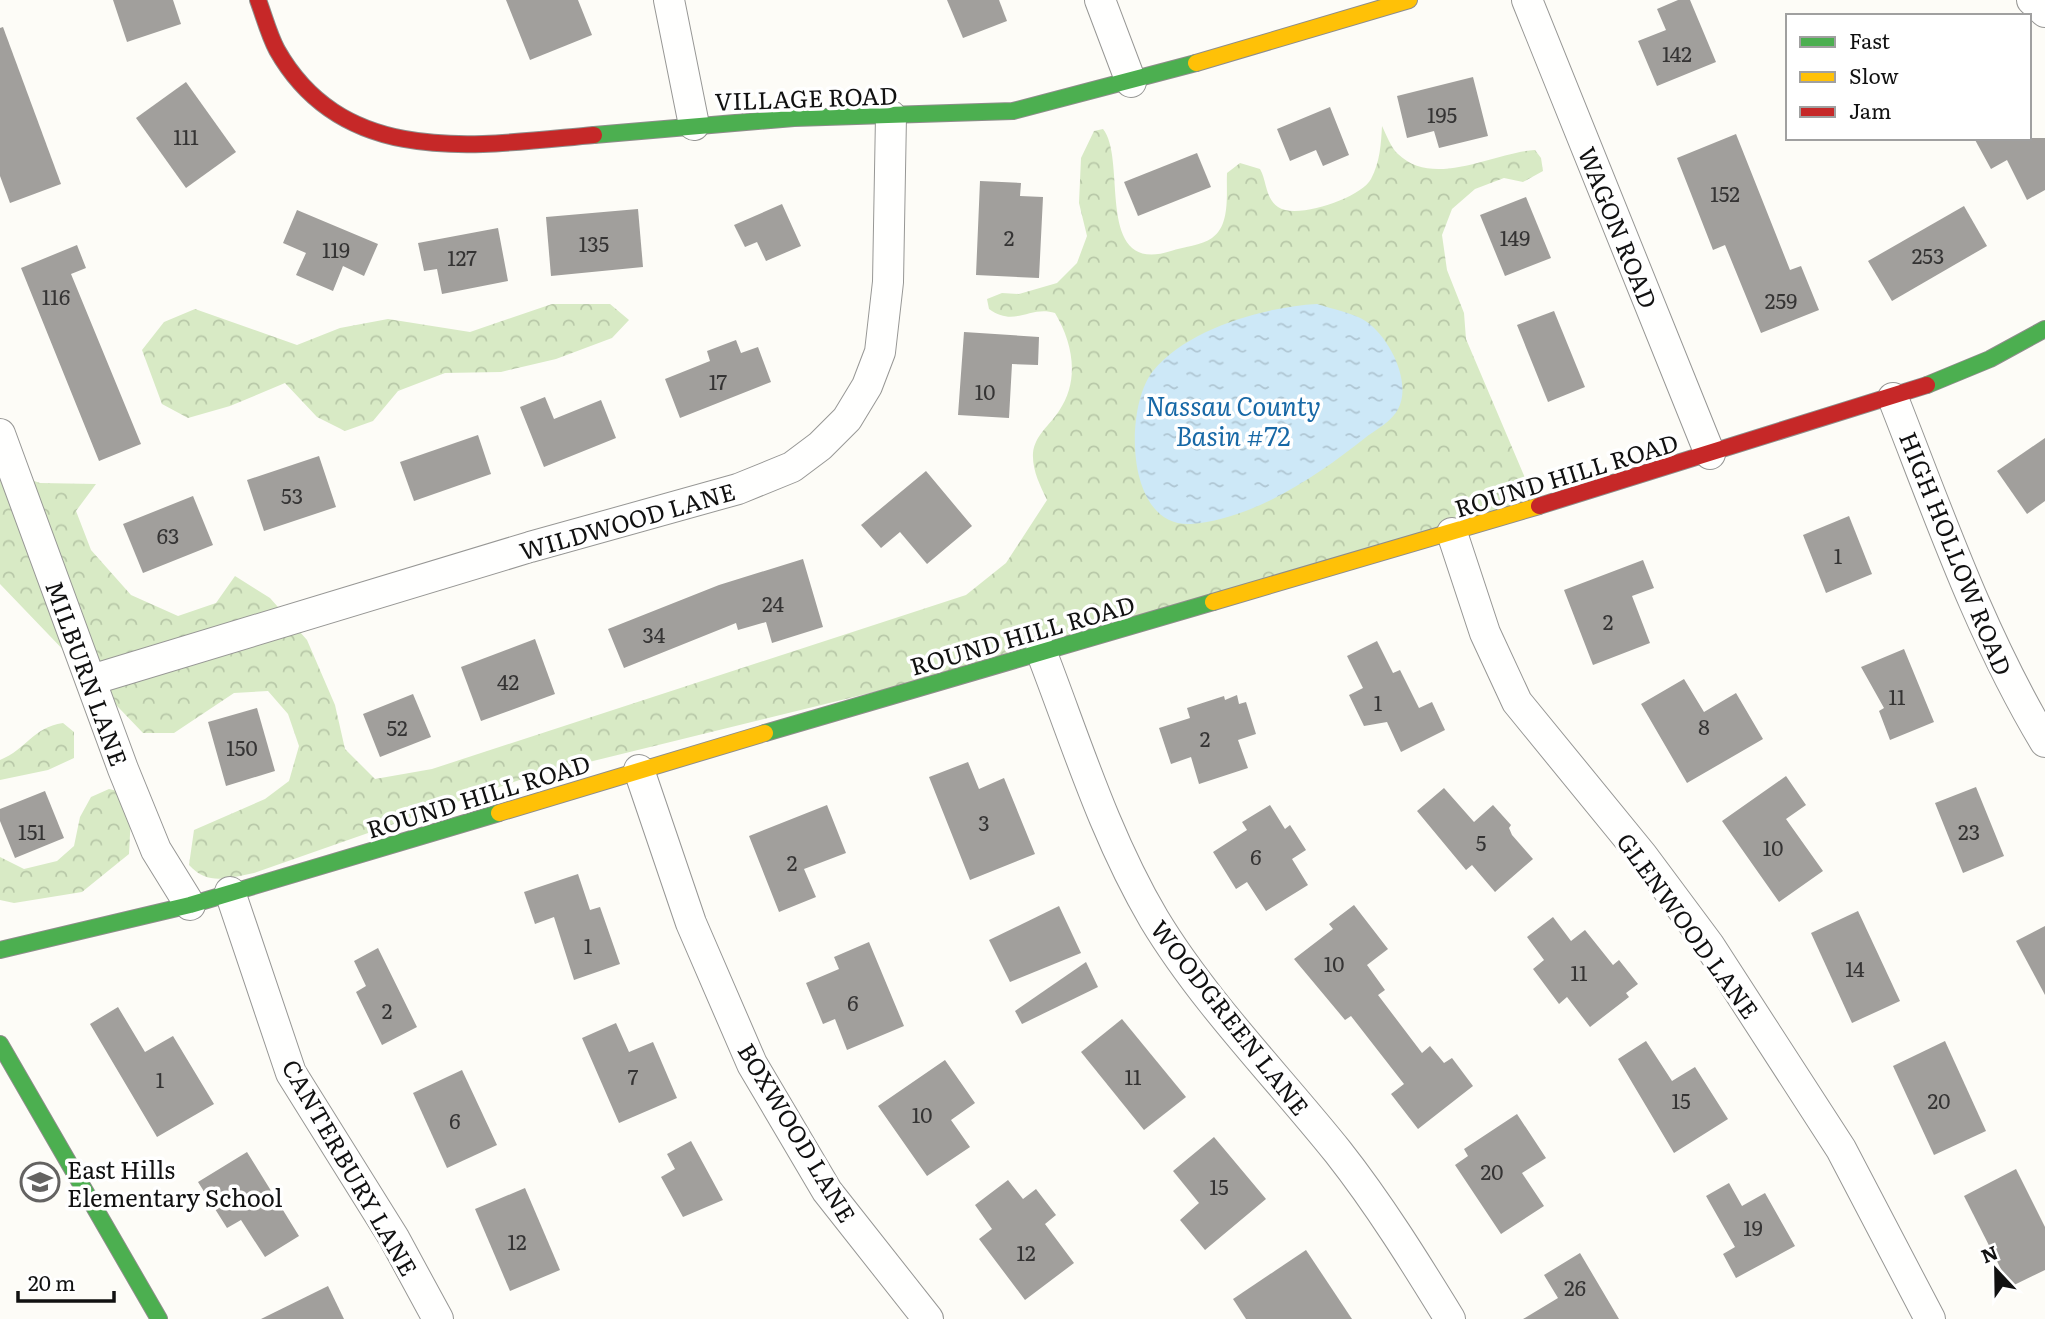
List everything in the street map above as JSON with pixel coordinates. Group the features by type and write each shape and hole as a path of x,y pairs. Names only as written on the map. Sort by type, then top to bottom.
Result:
{"street":[{"name":"VILLAGE ROAD","path":"258,0 277,48 294,74 319,101 361,128 414,143 500,143 793,118 1013,111 1131,82 1409,0"},
{"path":"669,0 694,125"},
{"path":"1100,0 1131,82"},
{"name":"WAGON ROAD","path":"1527,0 1710,454"},
{"path":"2032,0 2045,12"},
{"name":"WILDWOOD LANE","path":"91,680 530,547 738,488 793,467 820,446 847,419 867,386 880,352 888,282 891,116"},
{"name":"ROUND HILL ROAD","path":"0,950 190,905 1041,651 1452,533 1894,398 1958,374 2014,348 2045,329"},
{"name":"HIGH HOLLOW ROAD","path":"1894,398 1976,611 2015,691 2045,742"},
{"name":"MILBURN LANE","path":"0,434 122,769 156,850 190,905"},
{"name":"GLENWOOD LANE","path":"1452,533 1485,633 1517,702 1642,855 1709,945 1841,1149 1930,1319"},
{"name":"WOODGREEN LANE","path":"1041,651 1116,849 1156,921 1205,989 1340,1155 1413,1258 1450,1319"},
{"name":"BOXWOOD LANE","path":"639,770 691,923 751,1064 827,1191 928,1319"},
{"name":"CANTERBURY LANE","path":"230,892 291,1073 394,1238 438,1319"},
{"path":"0,1044 159,1319"}],"green space":[{"path":"1382,126 1398,154 1413,164 1429,168 1465,166 1535,150 1541,158 1543,171 1523,182 1504,178 1475,189 1452,209 1442,235 1447,270 1464,313 1466,339 1537,506 1041,651 528,777 254,873 219,879 204,876 189,865 194,830 265,799 289,781 299,746 288,714 268,691 234,693 174,733 143,733 0,584 0,469 40,483 96,484 76,511 91,550 131,595 178,616 216,603 235,576 270,598 307,640 335,705 345,749 375,779 432,769 966,595 1006,563 1047,500 1035,471 1034,447 1066,399 1072,374 1070,349 1055,313 1046,311 1007,317 989,309 987,299 1002,293 1019,294 1057,283 1077,263 1087,236 1079,203 1081,158 1094,131 1103,129 1110,144 1117,211 1122,232 1131,247 1147,254 1171,251 1212,238 1225,217 1227,173 1240,163 1260,169 1271,199 1278,207 1287,210 1313,209 1355,193 1365,186 1374,173 1380,153"},
{"path":"552,304 610,304 629,320 612,338 556,359 501,372 445,373 398,391 373,421 345,431 317,417 285,383 230,406 188,418 162,404 142,350 164,322 195,309 297,345 340,328 388,319 470,332"},
{"path":"63,723 74,732 74,758 48,770 0,780 0,760 44,729"},
{"path":"109,789 122,792 131,815 129,854 82,892 14,903 0,900 0,857 24,869 57,861 74,846 80,817 91,797"}],"water":[{"name":"Nassau County Basin #72","path":"1317,304 1362,319 1384,340 1398,365 1401,379 1400,404 1394,415 1326,467 1261,505 1238,514 1191,524 1169,520 1153,507 1142,487 1136,462 1137,411 1153,371 1186,343 1229,322 1274,310"}],"building":[{"path":"113,0 173,0 181,24 127,42"},
{"path":"506,0 578,0 592,35 530,60"},
{"path":"947,0 999,0 1007,21 963,38"},
{"path":"1678,0 1690,0 1716,62 1657,86 1638,41 1666,30 1657,9"},
{"path":"3,27 61,184 10,203 0,176 0,28"},
{"path":"1473,77 1488,136 1439,148 1434,131 1407,138 1397,96"},
{"path":"186,82 236,152 186,188 136,118"},
{"path":"1330,107 1349,155 1323,166 1316,150 1290,161 1277,129"},
{"path":"1736,134 1790,270 1801,266 1819,310 1761,333 1725,245 1713,250 1677,158"},
{"path":"2045,138 2045,190 2027,200 2007,160 1991,169 1975,140"},
{"path":"1197,153 1211,187 1138,216 1124,182"},
{"path":"980,181 1021,183 1020,196 1043,197 1039,278 976,275"},
{"path":"1526,197 1551,258 1505,276 1480,215"},
{"path":"782,204 801,246 766,261 757,242 745,247 734,225"},
{"path":"1964,206 1987,246 1892,301 1868,261"},
{"path":"638,209 643,267 551,276 546,217"},
{"path":"297,210 378,244 364,276 343,266 333,291 296,275 306,253 283,243"},
{"path":"498,228 508,281 442,294 437,269 424,271 418,243"},
{"path":"77,245 86,268 71,274 141,444 99,461 21,268"},
{"path":"1554,311 1585,387 1548,402 1517,325"},
{"path":"964,332 1039,337 1038,365 1012,364 1009,418 958,415"},
{"path":"736,340 741,353 758,347 771,382 680,418 665,379 710,361 707,351"},
{"path":"545,397 554,419 601,400 616,438 544,467 520,407"},
{"path":"478,435 491,474 414,501 400,462"},
{"path":"2045,438 2045,501 2027,514 1997,471"},
{"path":"319,456 336,507 264,531 247,480"},
{"path":"926,471 972,526 927,564 900,532 881,548 861,525"},
{"path":"193,496 213,545 143,573 123,524"},
{"path":"1849,516 1872,574 1826,593 1803,535"},
{"path":"803,559 823,627 772,643 766,622 738,630 736,623 624,668 608,629 719,585"},
{"path":"1643,560 1654,588 1632,596 1650,643 1593,665 1564,590"},
{"path":"535,639 555,694 481,721 461,667"},
{"path":"1377,641 1393,673 1400,670 1419,708 1432,702 1445,730 1401,752 1387,722 1364,726 1349,695 1363,688 1347,656"},
{"path":"1904,649 1934,722 1890,740 1879,711 1884,708 1861,667"},
{"path":"1684,679 1704,712 1736,693 1763,739 1687,783 1641,704"},
{"path":"413,694 431,737 380,757 363,714"},
{"path":"1237,695 1239,704 1246,702 1256,734 1238,740 1248,768 1199,784 1191,757 1171,764 1159,728 1190,718 1187,708 1224,696 1225,700"},
{"path":"257,708 275,771 226,786 208,722"},
{"path":"968,762 979,789 1004,778 1035,854 970,880 929,777"},
{"path":"1786,776 1806,805 1786,819 1823,871 1779,902 1722,821"},
{"path":"1976,787 2004,856 1963,873 1935,803"},
{"path":"1444,788 1474,822 1493,805 1511,825 1509,828 1512,835 1533,859 1495,892 1472,865 1466,870 1417,811"},
{"path":"45,791 64,838 15,858 0,821 0,809"},
{"path":"827,805 846,853 804,869 816,897 779,912 749,836"},
{"path":"1270,805 1285,829 1290,825 1306,850 1292,859 1308,885 1266,911 1247,882 1236,889 1213,852 1247,830 1242,822"},
{"path":"578,874 590,910 600,907 620,964 574,980 554,917 535,924 524,892"},
{"path":"1354,905 1388,949 1367,965 1385,990 1378,995 1422,1053 1430,1046 1444,1063 1452,1058 1473,1086 1418,1129 1391,1094 1404,1084 1351,1016 1345,1020 1294,959 1333,929 1329,924"},
{"path":"1059,906 1081,953 1010,982 989,940"},
{"path":"1858,911 1900,1001 1852,1023 1811,933"},
{"path":"1553,917 1571,941 1585,930 1613,965 1619,960 1638,984 1626,993 1629,997 1590,1027 1567,997 1559,1004 1533,969 1544,960 1527,937"},
{"path":"2045,926 2045,995 2016,941"},
{"path":"869,942 904,1026 847,1050 835,1019 823,1024 806,983 839,969 834,957"},
{"path":"378,948 417,1027 382,1045 356,992 366,986 354,961"},
{"path":"1086,962 1098,987 1022,1024 1015,1011"},
{"path":"118,1007 145,1052 173,1036 214,1104 157,1137 90,1024"},
{"path":"1122,1019 1186,1097 1144,1130 1081,1052"},
{"path":"616,1023 629,1052 653,1042 677,1098 619,1123 582,1038"},
{"path":"1646,1041 1672,1081 1695,1067 1728,1119 1674,1153 1618,1059"},
{"path":"1945,1041 1986,1131 1934,1155 1893,1066"},
{"path":"945,1060 975,1103 951,1120 970,1147 927,1176 878,1106"},
{"path":"462,1070 497,1145 447,1168 413,1093"},
{"path":"1517,1114 1546,1158 1522,1173 1544,1206 1501,1234 1455,1165 1468,1156 1464,1149"},
{"path":"1214,1137 1266,1199 1205,1250 1180,1220 1199,1203 1173,1171"},
{"path":"691,1141 723,1200 683,1217 661,1177 675,1169 667,1154"},
{"path":"247,1152 299,1236 265,1257 241,1220 227,1228 198,1182"},
{"path":"2016,1169 2045,1227 2045,1270 2010,1287 1964,1196"},
{"path":"1008,1180 1023,1199 1036,1189 1056,1215 1045,1224 1074,1263 1025,1300 979,1239 992,1229 975,1205"},
{"path":"1729,1183 1742,1206 1765,1193 1795,1246 1736,1278 1723,1254 1735,1247 1706,1196"},
{"path":"525,1188 560,1270 510,1291 475,1209"},
{"path":"1306,1250 1352,1319 1246,1319 1233,1299"},
{"path":"1580,1253 1619,1319 1523,1319 1558,1298 1544,1275"},
{"path":"328,1286 344,1319 261,1319"}],"traffic: fast":[{"path":"594,135 794,118 1013,111 1196,63"},
{"path":"1927,385 1990,359 2045,329"},
{"path":"765,733 1213,602"},
{"path":"0,950 190,905 499,813"},
{"path":"0,1044 159,1319"}],"traffic: slow":[{"path":"1196,63 1409,0"},
{"path":"1213,602 1539,506"},
{"path":"499,813 765,733"}],"traffic: jam":[{"path":"258,0 277,50 305,89 339,115 377,132 418,141 462,144 594,135"},
{"path":"1539,506 1927,385"}],"place":[{"name":"East Hills Elementary School","path":"40,1182"}]}
